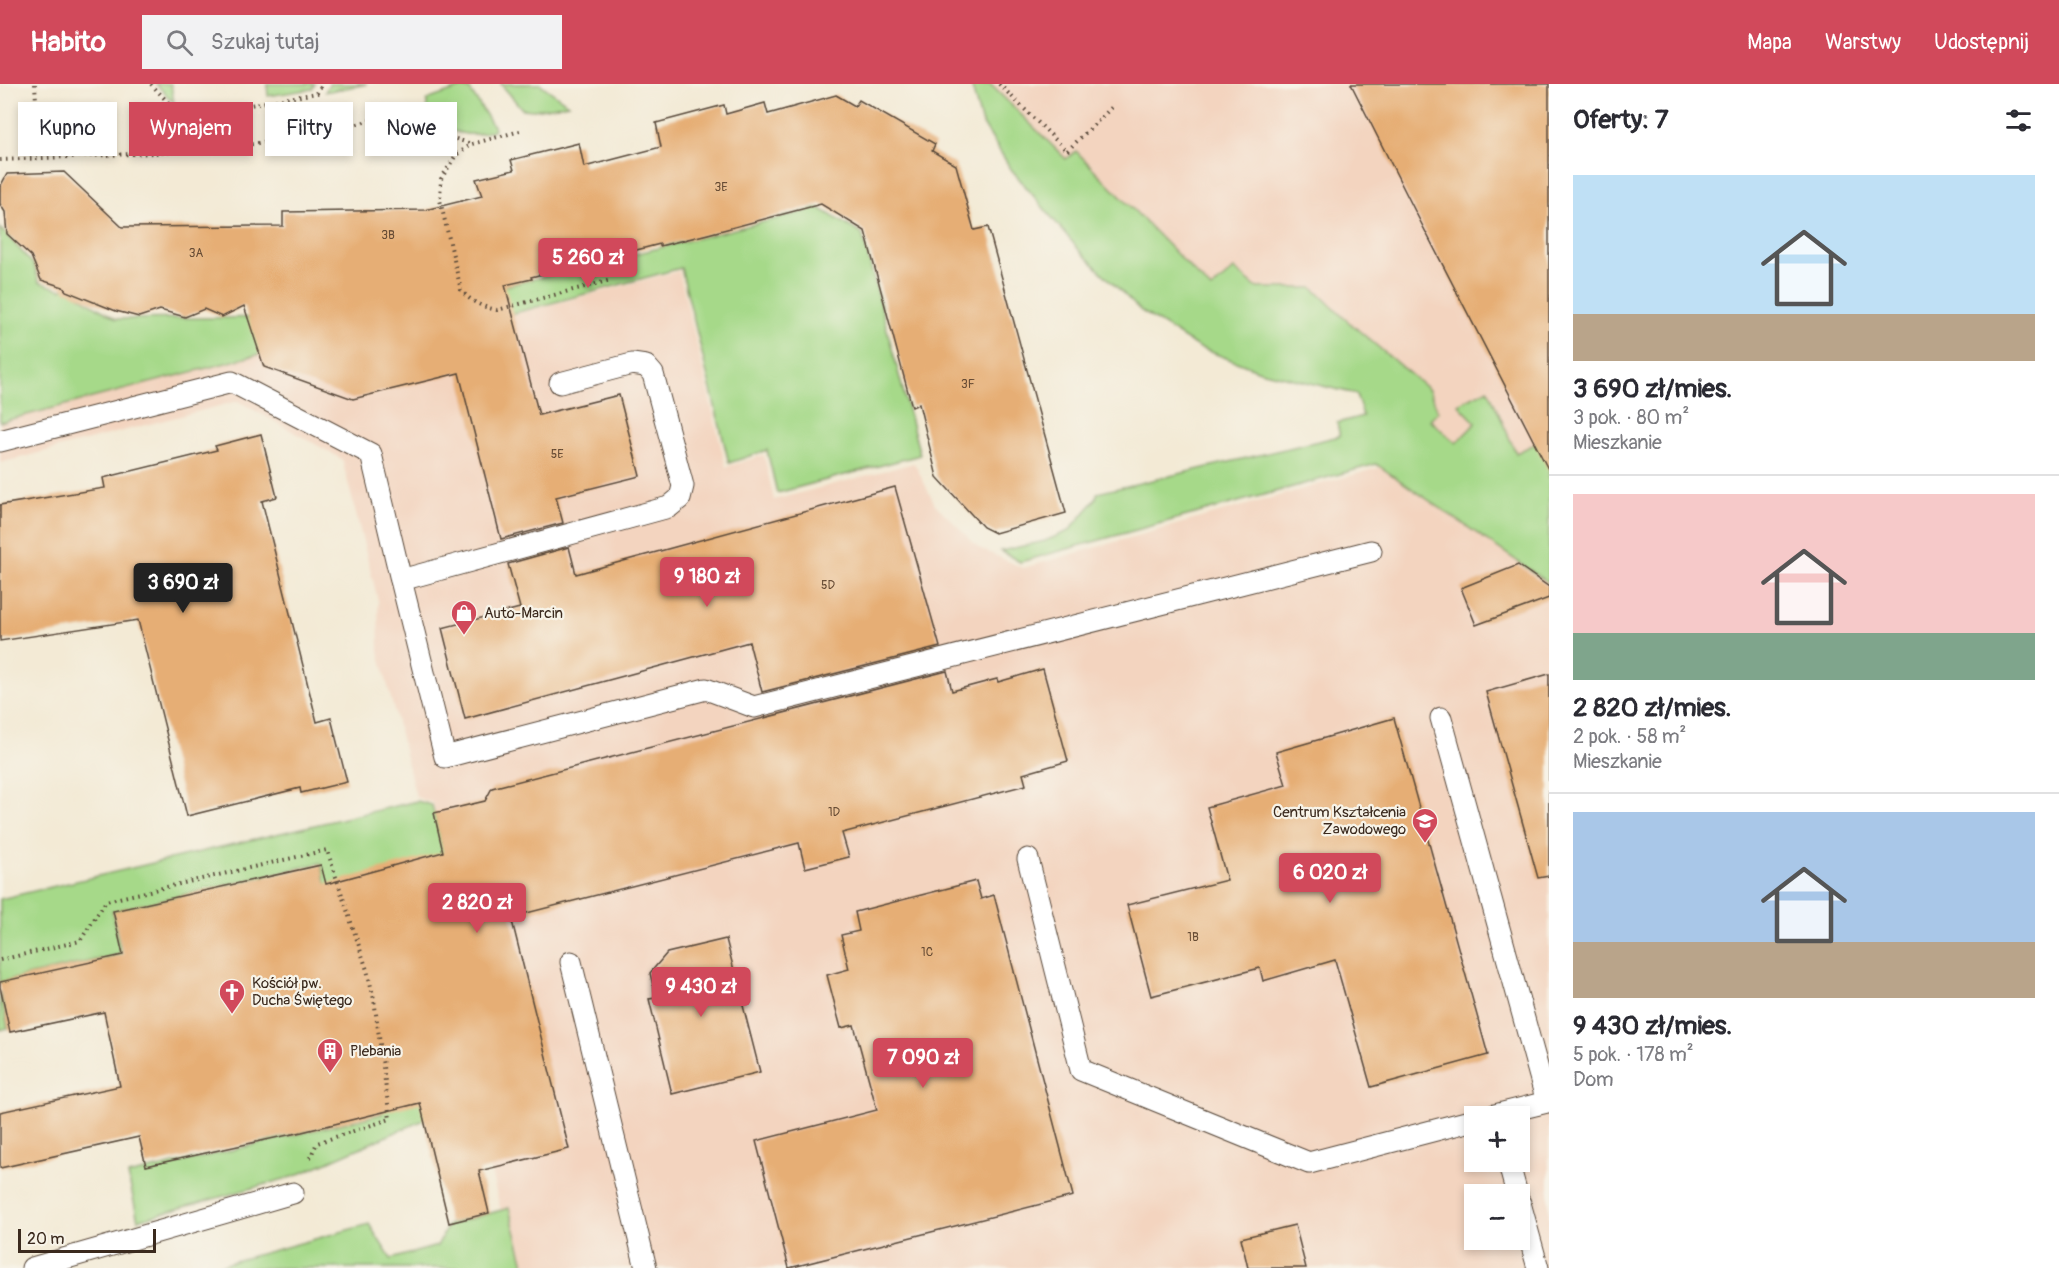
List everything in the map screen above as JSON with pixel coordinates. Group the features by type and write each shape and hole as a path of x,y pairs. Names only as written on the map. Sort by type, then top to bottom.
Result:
{"lane":[{"path":"401,580 669,507 680,498 683,486 653,374 646,366 632,364 560,383"},
{"path":"0,441 232,382 370,454 445,757 706,689 754,707 1371,551"},
{"path":"1441,718 1547,1102 1530,1106"},
{"path":"1028,859 1081,1070 1309,1163 1464,1123"},
{"path":"572,962 646,1268"},
{"path":"32,1268 293,1193"},
{"path":"1530,1239 1538,1268"}],"path":[{"path":"35,84 36,102"},
{"path":"151,84 178,113 222,110 317,93 322,84"},
{"path":"999,84 1066,151 1113,106"},
{"path":"0,160 219,150 348,127 420,105 420,128 472,144"},
{"path":"520,131 472,144 456,155 441,179 440,200 461,290 468,298 484,307 497,310 611,280"},
{"path":"0,960 80,941 106,901 327,850 372,990 390,1119 317,1143 293,1193"}],"shaded area":[{"path":"986,84 1549,84 1549,1268 516,1268 472,1099 506,1088 433,803 416,797 379,651 378,600 342,459 238,401 0,463 0,415 455,307 462,328 679,271 726,467 764,455 774,500 914,463 935,504 979,548 1023,568 1388,465 1362,385 1263,361"}],"green space":[{"path":"156,84 171,84 173,102"},
{"path":"267,84 315,84 312,89 268,96"},
{"path":"329,84 367,84 325,92"},
{"path":"501,84 540,84 568,104 534,110 522,109"},
{"path":"971,84 990,84 1066,159 1076,151 1211,289 1234,269 1257,288 1313,288 1344,318 1429,390 1438,411 1430,420 1456,443 1476,423 1458,404 1488,389 1516,453 1549,437 1549,583 1376,464 1020,562 1001,551 1045,541 1069,531 1096,499 1097,493 1340,436 1337,423 1363,416 1356,394 1260,371 1198,347 1141,311 1079,250 1011,169 981,121"},
{"path":"463,87 470,90 495,129 477,134 457,132 457,102 427,102 427,100"},
{"path":"819,208 862,234 920,455 777,493 767,450 729,463 681,268 463,327 458,298"},
{"path":"0,228 34,265 39,282 62,290 65,287 116,319 290,317 364,327 0,422"},
{"path":"417,801 432,805 502,1087 470,1109 424,1120 295,1176 138,1220 128,1175 382,1114 321,863 112,911 121,954 0,982 0,899"},
{"path":"0,992 8,1028 0,1030"},
{"path":"509,1208 525,1268 210,1268 369,1224 391,1259 437,1246 448,1225"}],"building":[{"path":"1351,84 1549,84 1549,471 1417,215"},
{"path":"836,95 855,106 859,100 935,144 932,151 956,165 974,230 988,227 1066,513 995,533 983,527 937,477 919,404 912,407 865,231 821,204 505,285 539,415 619,395 640,476 556,497 563,523 501,539 459,373 353,399 264,367 244,306 222,317 204,309 185,317 160,310 139,317 116,311 66,291 63,287 41,280 31,256 7,234 5,212 0,204 0,187 7,174 64,172 122,227 283,226 283,212 425,210 482,196 476,179 514,170 511,160 579,143 584,167 661,147 656,123 724,105 726,114 765,103 768,114"},
{"path":"261,434 277,497 262,501 317,722 331,718 347,782 301,793 300,788 187,816 138,620 0,641 0,505 105,488 103,478 217,450 215,446"},
{"path":"895,487 940,647 762,692 749,642 465,719 442,628 520,608 508,564 569,547 576,574"},
{"path":"1518,565 1549,587 1549,598 1476,625 1461,588"},
{"path":"1043,669 1068,761 1023,774 1026,785 842,833 849,857 805,868 799,843 511,917 569,1149 479,1171 489,1213 449,1223 420,1103 302,1132 146,1166 139,1137 0,1168 0,1112 120,1086 104,1012 10,1032 0,987 0,982 123,955 113,911 321,865 326,884 443,852 434,813 485,801 492,788 947,671 952,691 997,679 998,682"},
{"path":"1549,674 1549,876 1538,878 1486,692"},
{"path":"1394,718 1488,1055 1371,1087 1335,960 1263,981 1260,968 1151,996 1127,905 1227,880 1207,807 1286,785 1276,752"},
{"path":"976,881 981,899 994,895 1073,1196 789,1268 756,1141 877,1110 854,1025 841,1028 827,975 849,969 841,935 859,931 855,912"},
{"path":"726,939 760,1072 672,1094 649,999 656,998 650,973 667,953"},
{"path":"1295,1225 1306,1268 1248,1268 1241,1238"}],"place":[{"name":"Auto-Marcin","path":"464,636"},
{"name":"Centrum Kształcenia Zawodowego","path":"1425,844"},
{"name":"Kościół pw. Ducha Świętego","path":"232,1015"},
{"name":"Plebania","path":"330,1074"}]}
